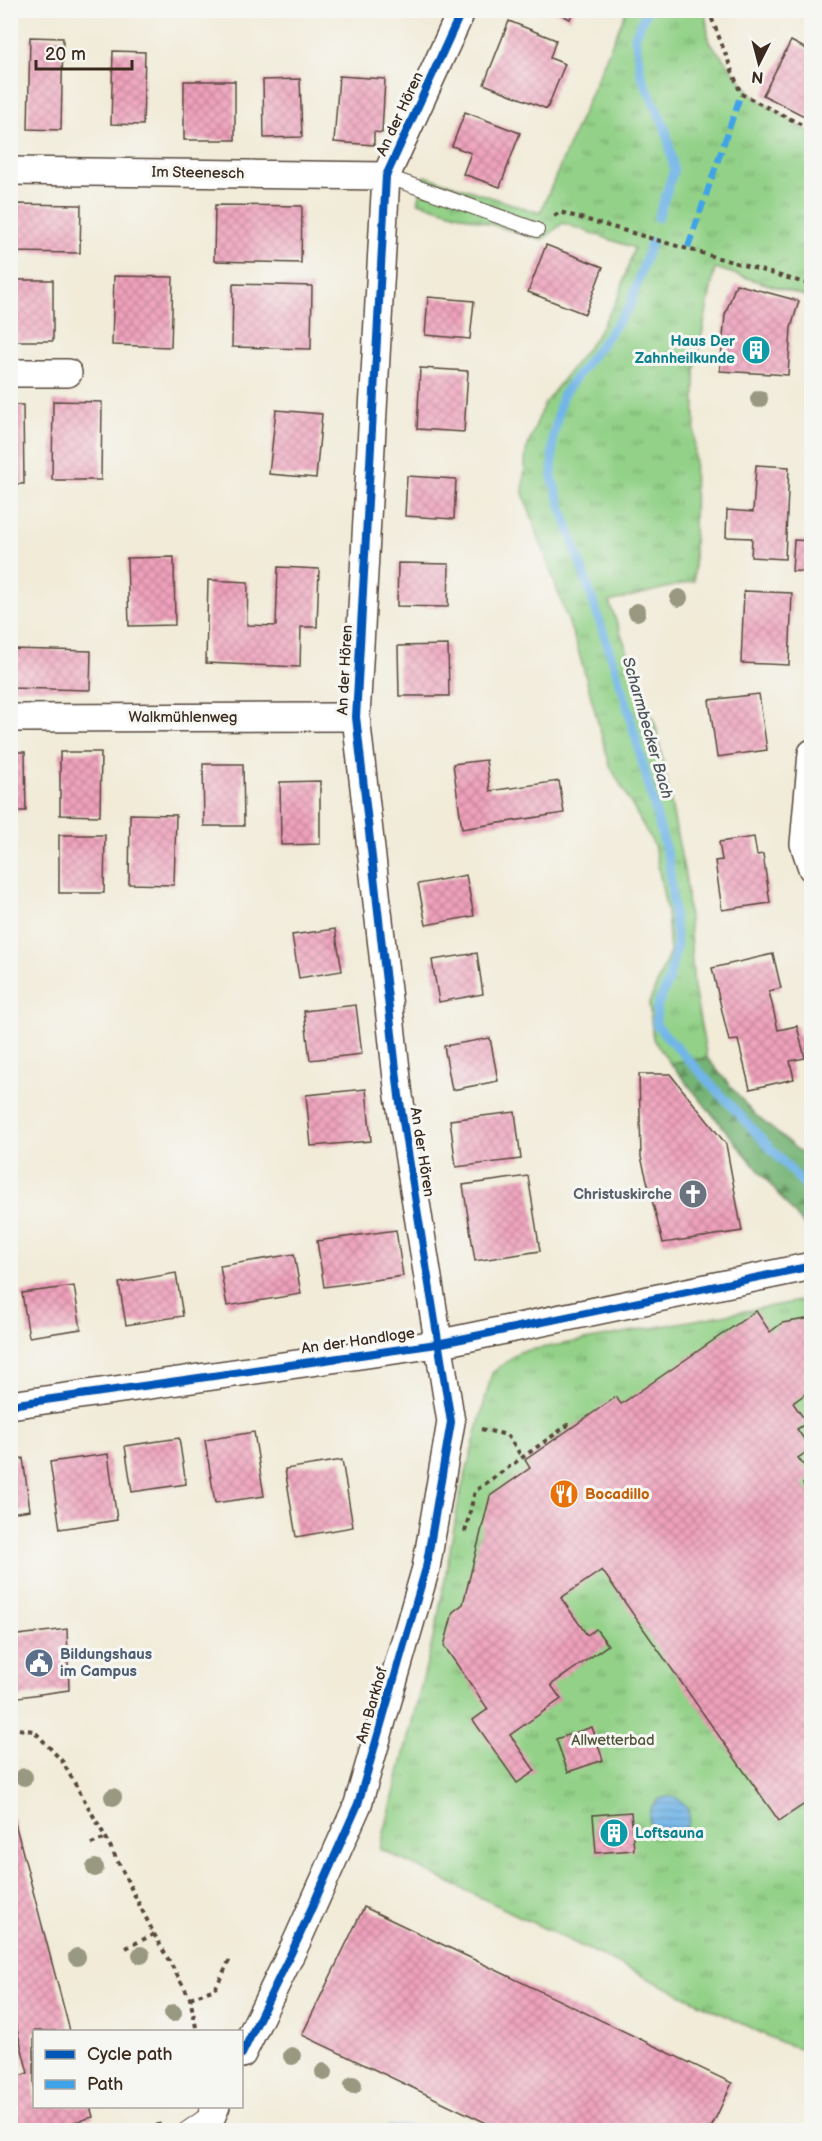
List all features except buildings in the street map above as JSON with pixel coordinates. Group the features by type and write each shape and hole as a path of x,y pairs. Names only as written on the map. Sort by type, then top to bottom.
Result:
{"street":[{"name":"An der Hören","path":"437,1344 399,1096 356,717 386,176 462,10"},
{"name":"Im Steenesch","path":"10,171 386,176"},
{"path":"10,374 68,373"},
{"name":"Walkmühlenweg","path":"10,718 356,717"},
{"path":"812,753 804,844 812,868"},
{"name":"An der Handloge","path":"10,1405 437,1344 812,1266"},
{"name":"Am Barkhof","path":"243,2050 297,1941 358,1804 426,1568 451,1422 437,1344"}],"lane":[{"path":"386,176 537,230"},
{"path":"185,2130 212,2115"}],"path":[{"path":"711,10 710,14 741,94 812,130"},
{"path":"537,230 560,212 812,285"},
{"path":"465,1534 475,1491 568,1425 571,1428"},
{"path":"507,1435 522,1457"},
{"path":"10,1728 34,1731 62,1761 106,1838 154,1934 190,1998 197,2030"},
{"path":"91,1844 106,1838"},
{"path":"126,1948 154,1934"},
{"path":"190,1998 215,1989 230,1959"}],"green space":[{"path":"626,11 705,11 709,41 755,98 811,133 811,298 715,268 695,370 694,581 609,602 656,727 686,880 694,988 707,1058 670,1063 653,1039 649,1003 670,952 667,912 654,845 610,766 577,646 523,493 526,451 544,404 595,338 619,296 634,248 563,223 542,240 418,202 425,176 540,213"},
{"path":"707,1058 752,1112 811,1161 811,1234 670,1063"},
{"name":"Allwetterbad","path":"811,1299 811,2052 780,2042 380,1849 437,1623 459,1499 492,1373 519,1352"}],"water":[{"path":"669,1797 683,1803 689,1817 683,1831 669,1837 655,1831 649,1817 655,1803"}],"waterway":[{"name":"Scharmbecker Bach","path":"647,10 635,36 641,75 666,130 674,170 658,218"},
{"name":"Scharmbecker Bach","path":"651,242 630,306 562,396 553,438 552,478 625,698 669,862 677,945 668,982 657,1007 656,1025 812,1193"},
{"name":"Scharmbecker Bach","path":"390,2130 409,2130"}],"marked path":[{"path":"688,247 741,94"}],"cycle path":[{"path":"243,2052 297,1941 358,1804 426,1568 451,1422 399,1096 356,717 386,176 462,10"},
{"path":"10,1405 437,1344 812,1266"}],"place":[{"name":"Haus Der Zahnheilkunde","path":"756,350"},
{"name":"Christuskirche","path":"693,1194"},
{"name":"Bocadillo","path":"564,1494"},
{"name":"Bildungshaus im Campus","path":"39,1663"},
{"name":"Loftsauna","path":"614,1833"}]}
